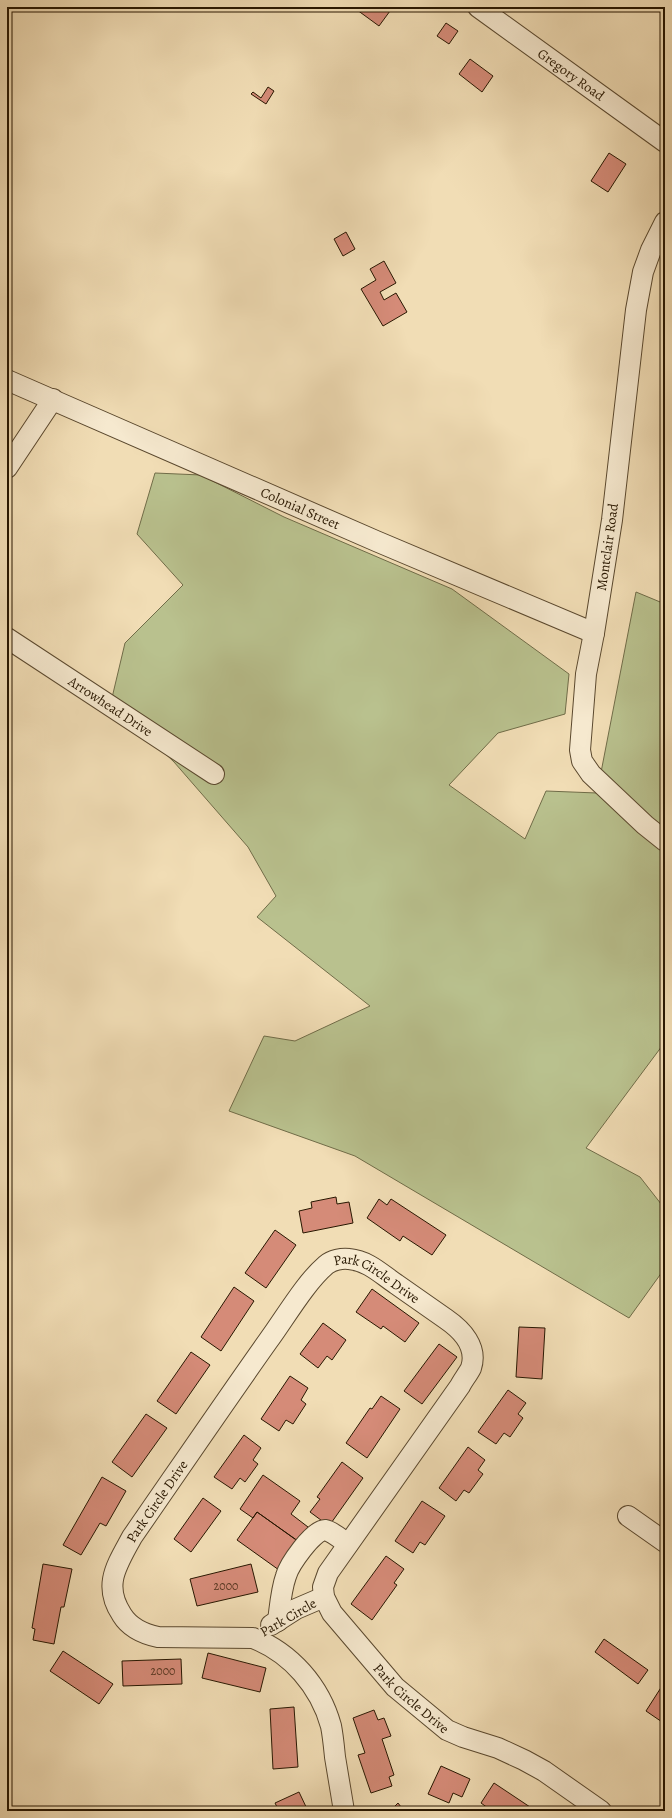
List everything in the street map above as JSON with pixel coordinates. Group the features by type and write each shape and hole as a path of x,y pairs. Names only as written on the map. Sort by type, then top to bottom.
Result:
{"street":[{"name":"Gregory Road","path":"478,7 665,142"},
{"name":"Montclair Road","path":"665,222 645,266 636,310 612,520 586,674 580,750 582,761 603,787 665,841"},
{"name":"Colonial Street","path":"7,380 376,541 594,633"},
{"path":"7,468 54,400"},
{"name":"Arrowhead Drive","path":"7,638 214,774"},
{"name":"Park Circle Drive","path":"344,1811 331,1726 316,1691 299,1668 284,1655 265,1643 253,1638 158,1637 146,1634 124,1619 115,1605 111,1593 112,1582 119,1562 132,1537 250,1366 314,1277 328,1264 336,1260 349,1259 363,1262 377,1269 392,1282 452,1323 472,1346 473,1356 470,1368 460,1386 328,1573 323,1587 324,1597 332,1613 395,1688 427,1715 447,1730 457,1735 498,1748 544,1771 601,1811"},
{"path":"628,1516 665,1542"},
{"path":"278,1621 286,1575 290,1566 309,1541 320,1531 326,1530 348,1544"},
{"name":"Park Circle","path":"253,1638 296,1609 324,1597"}],"green space":[{"path":"155,473 201,475 284,517 452,589 569,674 565,714 498,733 449,785 525,839 546,791 597,793 636,592 665,604 665,1042 586,1148 640,1177 665,1209 665,1268 629,1318 355,1156 229,1111 264,1036 295,1041 370,1006 257,917 276,896 248,847 174,762 111,702 125,643 183,585 137,534"}],"building":[{"path":"353,7 385,7 390,11 379,26"},
{"path":"446,23 458,31 449,44 437,36"},
{"path":"470,59 493,76 482,92 459,74"},
{"path":"268,87 274,91 266,104 251,94 253,92 261,98"},
{"path":"609,153 626,164 608,192 591,181"},
{"path":"346,232 355,249 343,256 334,239"},
{"path":"384,261 396,283 380,292 384,300 396,293 407,312 383,326 361,289 376,280 370,269"},
{"path":"336,1197 337,1204 349,1202 353,1223 303,1233 299,1211 312,1208 311,1202"},
{"path":"379,1199 387,1205 391,1199 446,1235 432,1255 403,1236 400,1241 367,1218"},
{"path":"275,1230 296,1245 266,1288 245,1273"},
{"path":"234,1287 254,1301 221,1351 201,1337"},
{"path":"372,1289 419,1323 405,1342 383,1326 381,1329 356,1312"},
{"path":"323,1323 346,1340 332,1360 327,1356 318,1368 300,1354"},
{"path":"519,1327 545,1328 542,1379 516,1377"},
{"path":"439,1344 457,1357 422,1404 404,1391"},
{"path":"191,1352 210,1365 176,1414 157,1401"},
{"path":"290,1376 308,1388 301,1400 306,1404 293,1424 286,1420 279,1431 261,1419"},
{"path":"508,1390 526,1403 518,1414 523,1418 510,1437 504,1433 496,1444 478,1432"},
{"path":"381,1396 400,1409 367,1458 346,1443 370,1408 372,1409"},
{"path":"146,1414 167,1428 132,1477 112,1462"},
{"path":"244,1435 261,1448 253,1460 258,1464 245,1482 240,1478 232,1489 214,1477"},
{"path":"468,1447 485,1460 478,1470 483,1474 469,1493 464,1490 456,1501 439,1488"},
{"path":"342,1462 363,1478 329,1526 310,1512 320,1499 317,1497"},
{"path":"263,1475 300,1501 291,1514 308,1527 298,1541 257,1512 253,1518 240,1509"},
{"path":"102,1477 126,1491 106,1526 100,1523 81,1555 63,1545"},
{"path":"203,1498 221,1511 191,1552 174,1539"},
{"path":"422,1501 445,1516 425,1545 420,1542 413,1553 395,1541"},
{"path":"257,1512 299,1542 279,1570 237,1540"},
{"path":"386,1556 404,1569 394,1583 397,1585 372,1620 351,1604"},
{"path":"43,1564 72,1569 64,1607 61,1607 54,1644 33,1640 35,1629 32,1628"},
{"path":"251,1564 258,1592 197,1606 190,1579"},
{"path":"604,1639 648,1670 638,1684 595,1652"},
{"path":"63,1651 113,1684 99,1704 50,1671"},
{"path":"208,1653 266,1668 260,1692 202,1678"},
{"path":"181,1659 182,1684 123,1686 122,1661"},
{"path":"662,1686 665,1688 665,1724 646,1711"},
{"path":"294,1707 298,1767 273,1769 270,1709"},
{"path":"374,1710 378,1720 384,1718 391,1736 382,1739 394,1775 389,1777 392,1786 371,1793 358,1755 365,1753 353,1718"},
{"path":"441,1766 470,1779 462,1797 453,1793 449,1803 428,1794"},
{"path":"494,1783 536,1811 492,1811 481,1803"},
{"path":"299,1792 308,1811 279,1811 275,1803"},
{"path":"398,1803 404,1811 390,1811"},
{"path":"409,1806 413,1811 404,1811"}]}
